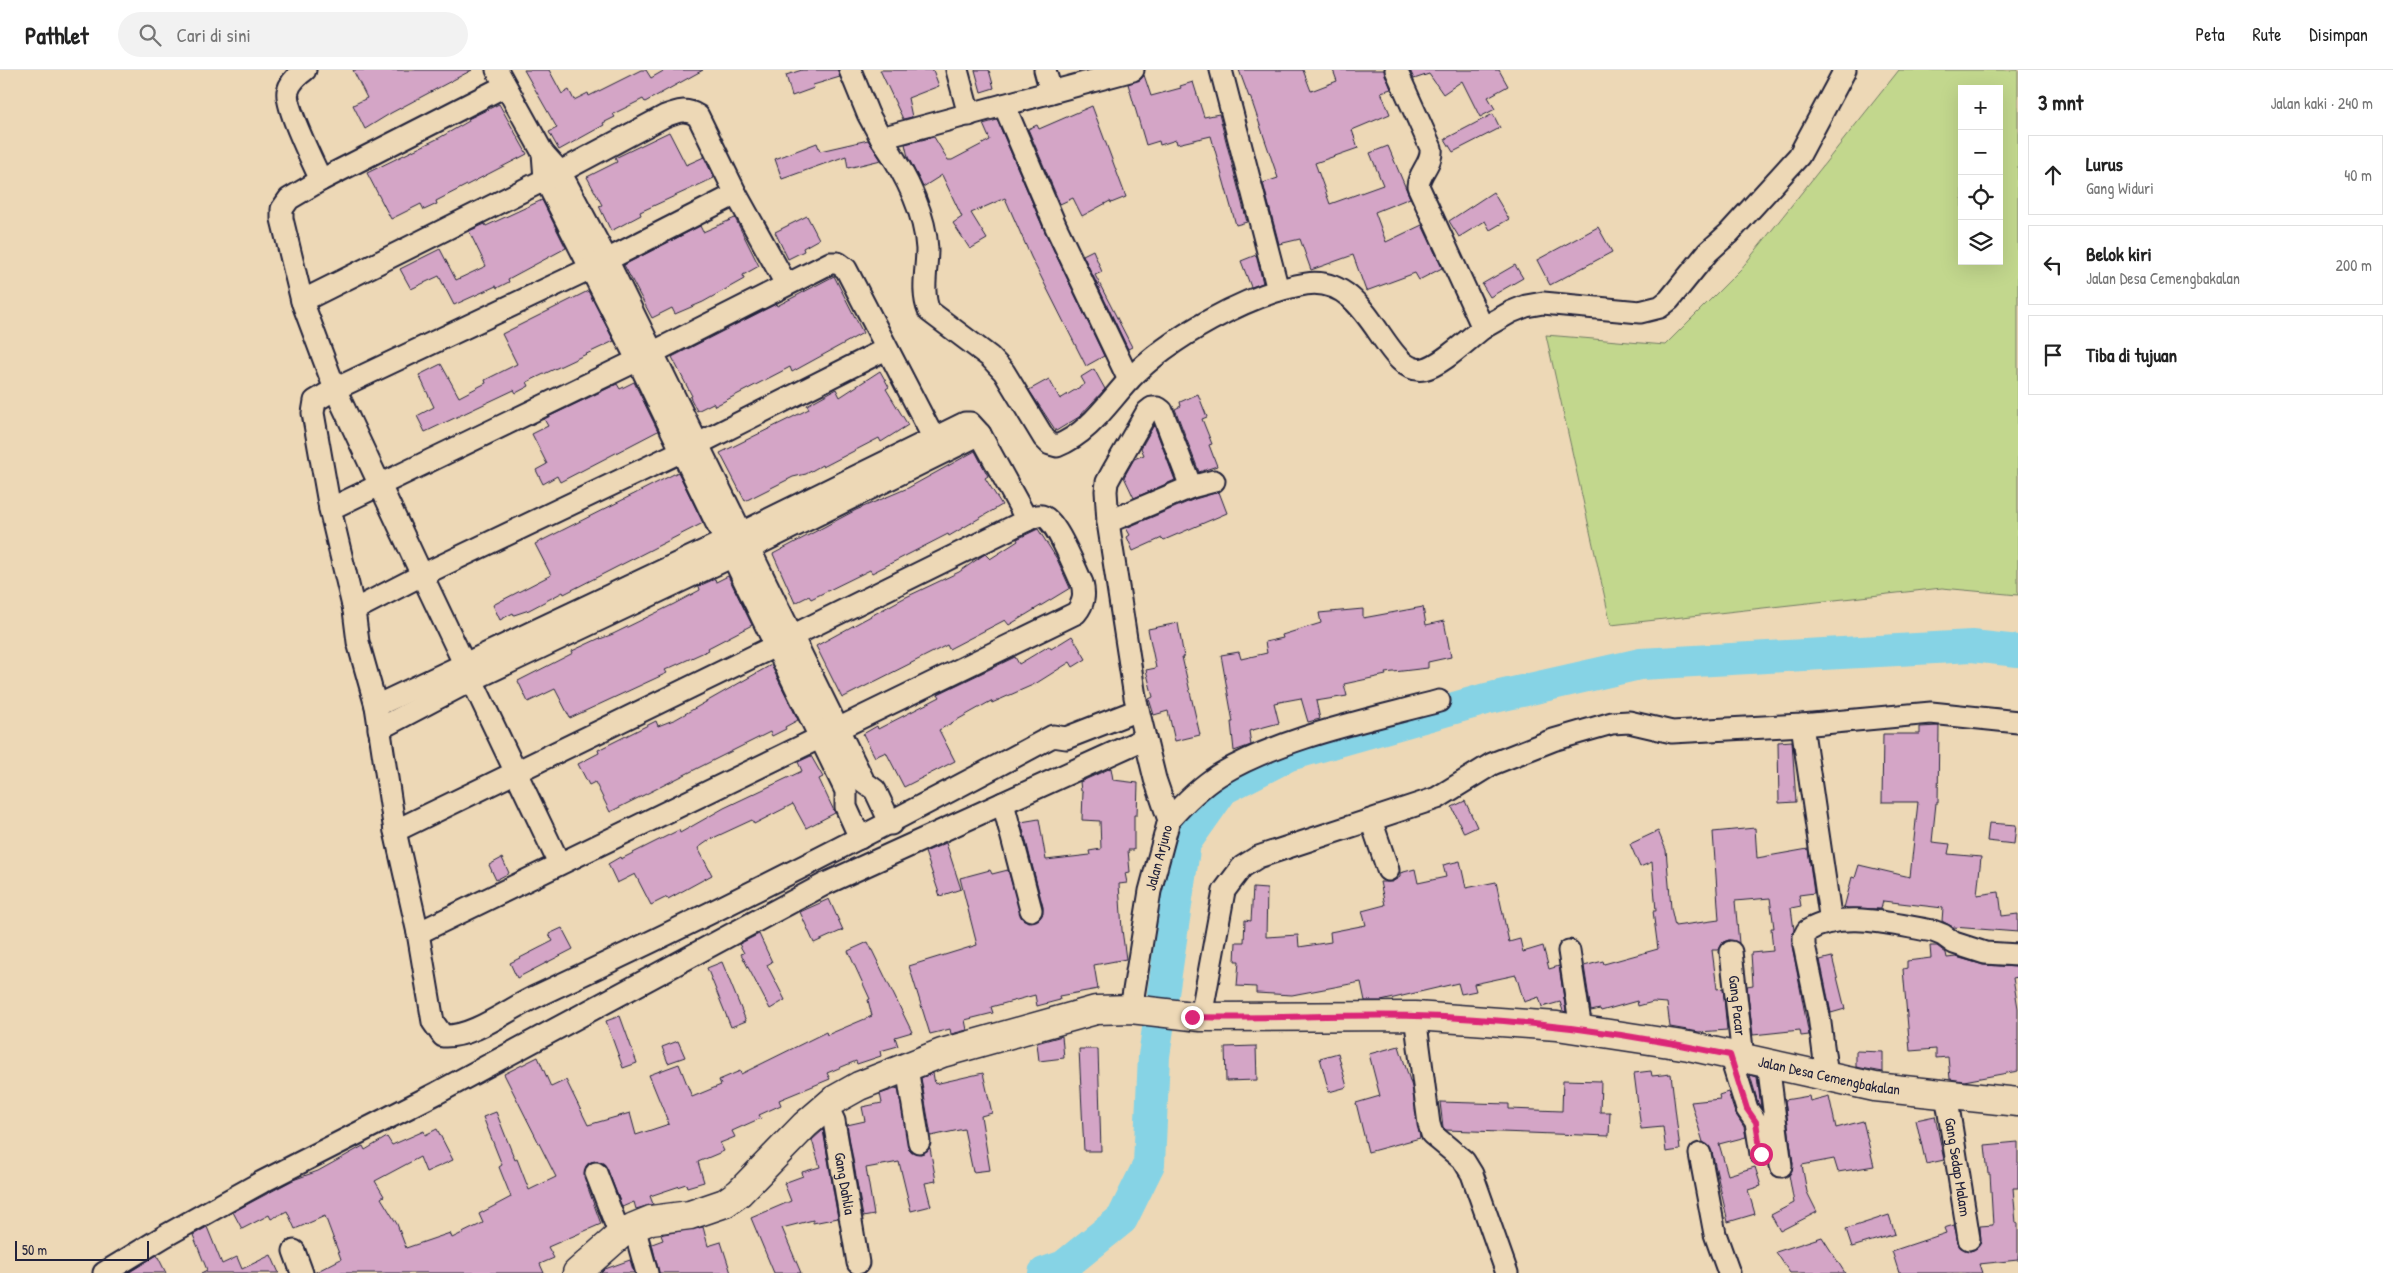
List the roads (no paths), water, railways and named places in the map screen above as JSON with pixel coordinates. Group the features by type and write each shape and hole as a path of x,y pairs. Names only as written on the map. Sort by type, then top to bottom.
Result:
{"street":[{"path":"305,70 296,76 288,92 288,105 321,180"},
{"path":"850,70 868,114 909,187 922,220 927,248 925,293 929,311 990,357 1004,372 1044,438 1050,444 1057,446 1068,442 1103,412 1129,380 1169,344 1208,322 1278,290 1318,284 1349,296 1368,316 1396,358 1412,369 1421,369 1438,363 1483,328 1526,306 1543,303 1640,312 1651,310 1669,300 1708,252 1736,226 1799,156 1845,70"},
{"path":"957,70 969,115"},
{"path":"1045,70 1051,92"},
{"path":"882,138 1133,70"},
{"path":"1220,70 1278,290"},
{"path":"1396,70 1431,148 1430,162 1419,180 1418,186 1483,328"},
{"path":"559,863 335,389 302,301 282,219 282,209 289,200 501,78 543,153 599,264 784,641 820,738 855,787 875,790 891,824"},
{"path":"1004,105 1056,227 1129,380"},
{"path":"302,301 553,176 665,116 690,110 698,116 736,194 786,284"},
{"path":"736,194 599,264 335,389 315,401 313,413 330,509 354,610 358,642 376,706 395,831 418,933 433,1022 443,1036 454,1037 476,1029 528,1000 636,950 891,824 1053,736 1066,738 1136,703"},
{"path":"330,509 645,356 830,263 838,263 846,269 933,437"},
{"path":"354,610 422,575 690,448 886,349"},
{"name":"Jalan Arjuno","path":"1136,1009 1150,891 1169,820 1144,738 1136,703 1108,522 1107,482 1147,412 1152,408 1158,408 1162,411 1191,487"},
{"path":"737,544 933,437 965,422 970,423 980,434 1027,520"},
{"path":"376,706 468,673 737,544 980,434"},
{"path":"1108,522 1191,487 1214,481"},
{"path":"395,831 1038,516 1044,516 1054,526 1084,593 1082,604 1076,613 418,933"},
{"path":"784,641 839,728 855,787 846,807 860,838"},
{"path":"379,728 468,673"},
{"path":"1169,820 1189,797 1218,776 1246,760 1325,731 1439,701"},
{"path":"1197,1017 1224,891 1231,879 1242,867 1258,856 1437,798 1492,764 1553,740 1597,726 1629,722 1658,730 1681,732 1802,725 1931,713 2018,722"},
{"path":"1802,725 1830,922"},
{"path":"104,1273 165,1236 254,1187 437,1093 825,884 1144,738"},
{"path":"1003,803 1031,910"},
{"path":"1371,820 1388,870"},
{"path":"1827,1076 1819,1016 1804,937 1807,931 1813,927 1830,922 1855,920 1933,931 1943,934 1954,943 1985,953 2018,954"},
{"path":"1569,951 1581,1029"},
{"name":"Gang Pacar","path":"1731,952 1747,1059"},
{"name":"Jalan Desa Cemengbakalan","path":"627,1231 651,1220 690,1215 725,1203 739,1193 791,1139 827,1106 859,1086 942,1053 1088,1012 1136,1009 1197,1017 1415,1016 1581,1029 1689,1046 1875,1087 2018,1102"},
{"path":"1415,1016 1429,1124 1432,1134 1464,1161 1472,1174 1508,1273"},
{"path":"1747,1059 1747,1109 1756,1122 1761,1154"},
{"path":"1747,1059 1781,1166"},
{"path":"907,1068 919,1142"},
{"name":"Gang Sedap Malam","path":"1946,1094 1969,1239"},
{"name":"Gang Dahlia","path":"827,1106 834,1121 858,1263"},
{"path":"1700,1154 1711,1216 1730,1273"},
{"path":"596,1173 647,1273"},
{"path":"577,1273 627,1231"},
{"path":"294,1251 302,1273"}],"waterway":[{"path":"1044,1273 1064,1266 1122,1219 1149,1164 1154,1056 1185,843 1223,789 1289,755 1486,699 1640,664 1972,646 2018,651"}]}
